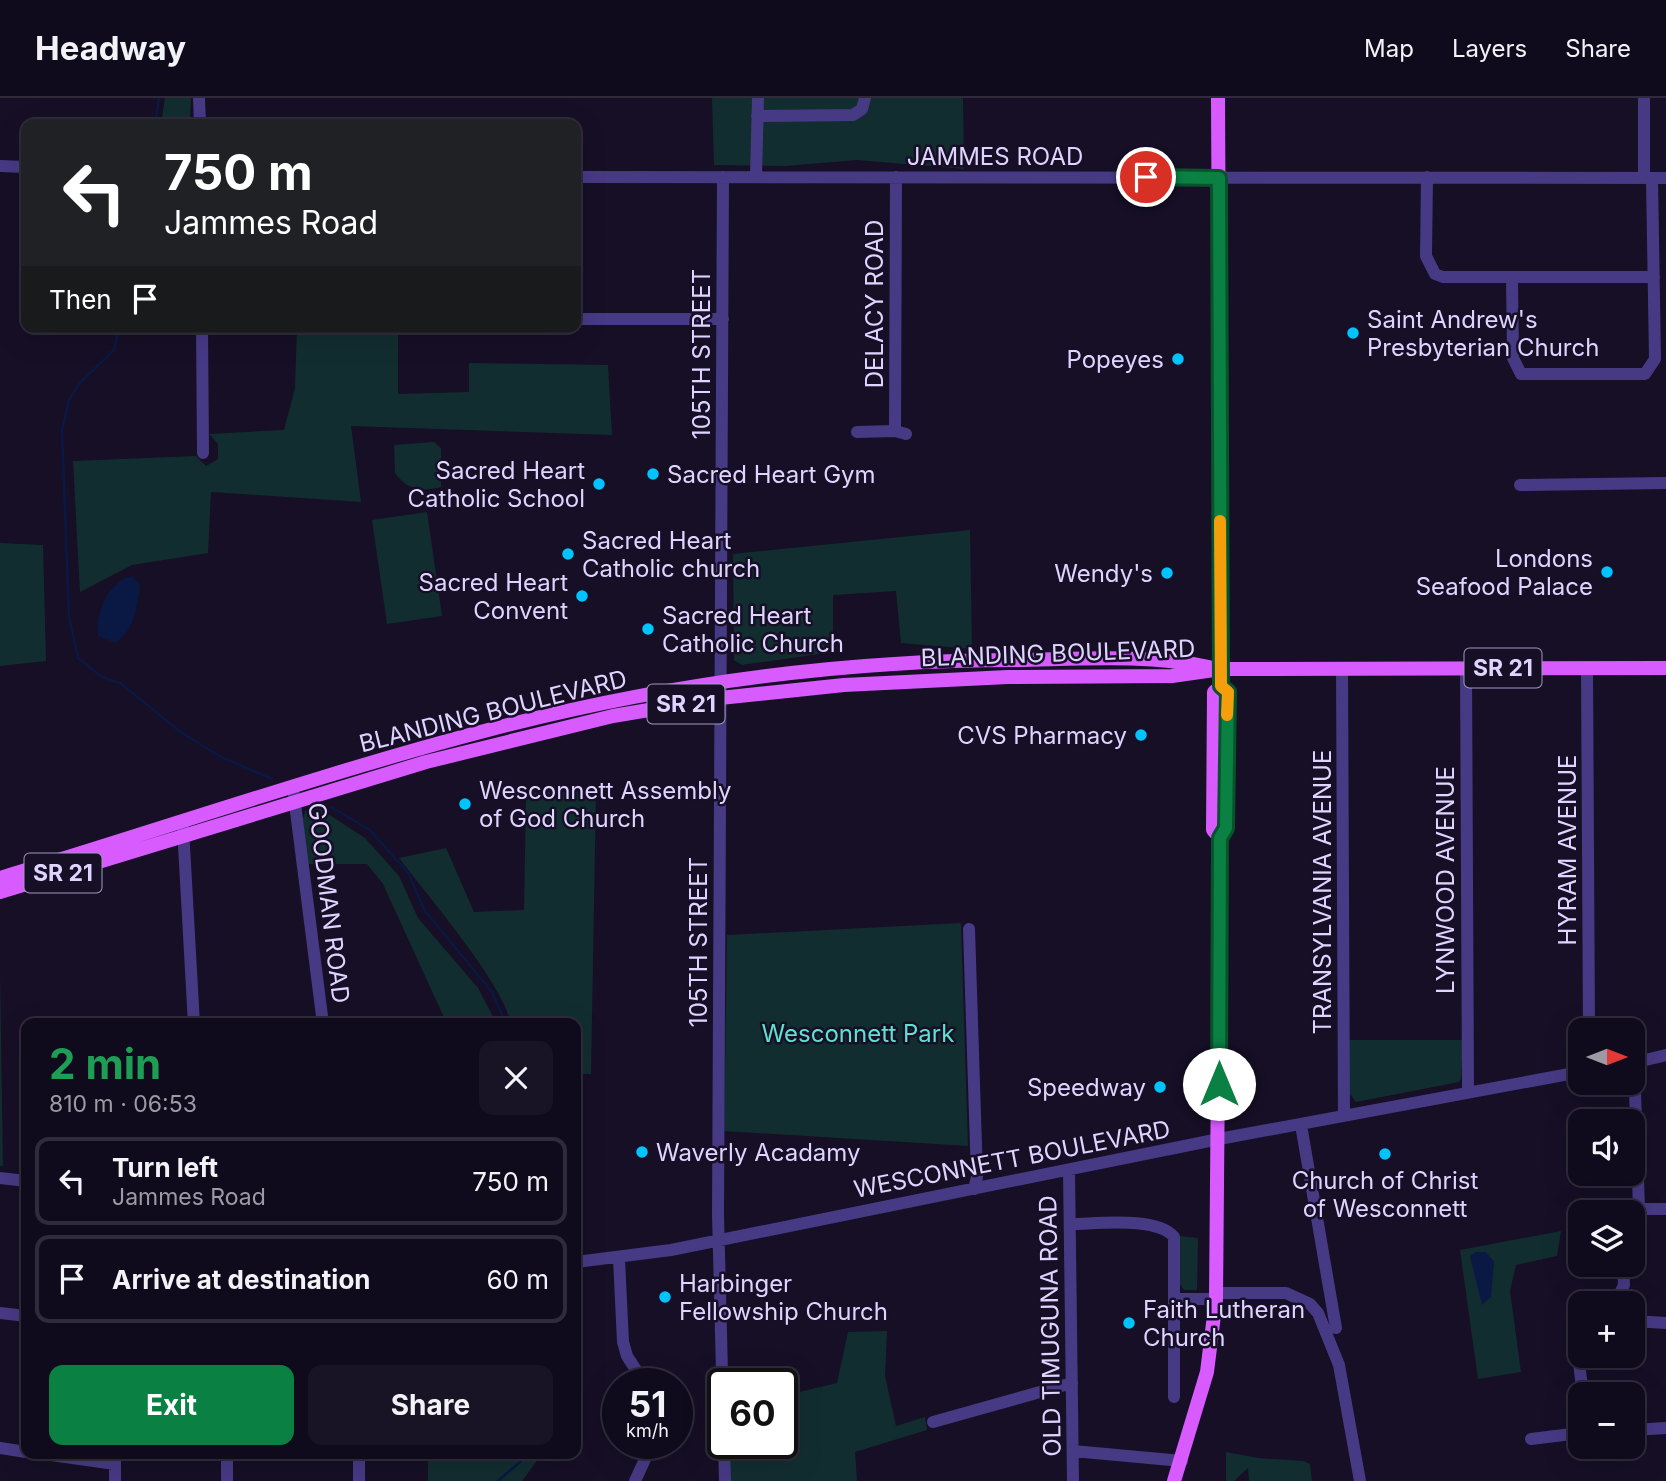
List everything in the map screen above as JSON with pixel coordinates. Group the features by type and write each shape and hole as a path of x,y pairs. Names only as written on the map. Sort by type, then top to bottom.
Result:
{"main road":[{"path":"1174,1481 1207,1372 1216,1296 1220,838 1226,828 1228,692 1221,686 1219,98"},
{"name":"BLANDING BOULEVARD","path":"0,892 57,868 424,755 720,683 803,671 956,661 1174,659 1221,669"},
{"path":"888,682 901,671 943,668 956,661"},
{"path":"844,685 868,678 885,664"},
{"name":"BLANDING BOULEVARD","path":"555,721 720,698 888,682 1008,677 1172,676 1221,669 1666,668"},
{"name":"BLANDING BOULEVARD","path":"0,878 57,868"}],"street":[{"path":"199,98 200,119"},
{"path":"756,177 758,98"},
{"path":"757,116 853,115 862,109 865,98"},
{"path":"1512,277 1513,358 1517,370 1528,377 1638,376 1650,370 1655,359 1654,277 1644,98"},
{"path":"0,166 21,167"},
{"name":"JAMMES ROAD","path":"581,177 1666,178"},
{"name":"105TH STREET","path":"722,1368 719,1240 723,177"},
{"name":"DELACY ROAD","path":"857,432 900,433 896,177"},
{"path":"1427,177 1426,256 1431,270 1443,277 1654,277"},
{"path":"581,319 723,319"},
{"path":"202,333 203,453"},
{"path":"1520,485 1666,483"},
{"name":"TRANSYLVANIA AVENUE","path":"1342,668 1344,1116"},
{"name":"LYNWOOD AVENUE","path":"1466,668 1468,1092"},
{"name":"HYRAM AVENUE","path":"1587,668 1588,1018"},
{"name":"GOODMAN ROAD","path":"294,795 322,1018"},
{"path":"183,829 194,1018"},
{"path":"969,929 977,1177 974,1189"},
{"path":"1645,1060 1666,1055"},
{"name":"WESCONNETT BOULEVARD","path":"581,1262 619,1259 1219,1139 1568,1074"},
{"path":"1634,1096 1636,1200"},
{"path":"1301,1125 1336,1328"},
{"name":"OLD TIMUGUNA ROAD","path":"1069,1170 1073,1481"},
{"path":"0,1178 21,1180"},
{"path":"1645,1210 1666,1209"},
{"path":"1070,1224 1138,1224 1170,1231 1175,1242 1174,1397"},
{"path":"619,1259 623,1342 627,1356 635,1368"},
{"path":"1175,1299 1286,1293 1310,1304 1318,1312 1339,1365 1360,1481"},
{"path":"0,1312 21,1315"},
{"path":"1645,1322 1666,1323"},
{"path":"933,1423 1072,1383"},
{"path":"1645,1429 1666,1428"},
{"path":"1531,1438 1568,1434"},
{"path":"0,1448 21,1451"},
{"path":"1073,1451 1182,1461"},
{"path":"115,1459 115,1481"},
{"path":"226,1459 227,1481"},
{"path":"359,1459 359,1481"},
{"path":"635,1481 645,1459"},
{"path":"724,1459 724,1481"}],"green space":[{"path":"165,98 191,98 190,119 162,119"},
{"path":"712,98 963,98 964,169 857,160 786,166 714,165"},
{"path":"297,333 398,333 398,394 469,392 469,363 608,365 612,435 351,426 361,502 211,492 208,553 132,565 80,592 73,461 196,456 206,466 218,459 218,444 209,434 284,430 295,388"},
{"path":"434,442 441,448 441,487 415,488 400,479 395,473 394,445"},
{"path":"427,512 442,616 387,624 372,520"},
{"path":"970,530 972,649 901,643 896,591 833,595 833,652 742,665 734,660 733,554"},
{"path":"0,543 43,545 46,661 0,666"},
{"path":"596,791 591,1074 581,1074 581,1018 509,1018 480,963 399,858 446,848 474,912 524,910 526,793"},
{"path":"319,808 365,838 399,876 418,918 478,988 494,1018 444,1018 383,884 367,864 307,864 303,819 305,811"},
{"name":"Wesconnett Park","path":"961,923 968,1146 724,1131 727,935"},
{"path":"0,971 3,1166 0,1166"},
{"path":"1348,1040 1463,1040 1461,1079 1459,1082 1356,1102 1349,1093"},
{"path":"1561,1231 1557,1256 1516,1265 1510,1291 1521,1372 1478,1379 1460,1250"},
{"path":"1179,1236 1198,1238 1197,1290 1184,1290 1180,1284"},
{"path":"887,1331 885,1376 896,1426 925,1417 927,1430 855,1452 857,1481 729,1481 728,1459 798,1459 798,1392 837,1383 848,1332"},
{"path":"1226,1452 1258,1458 1303,1461 1310,1464 1312,1481 1249,1481 1248,1468 1234,1481 1226,1481"},
{"path":"428,1459 538,1459 522,1481 428,1481"}],"water":[{"path":"132,576 140,585 136,609 127,632 115,643 98,636 101,608 116,585"},
{"path":"1476,1252 1486,1252 1494,1262 1491,1297 1482,1305 1470,1256"}],"waterway":[{"path":"156,119 159,98"},
{"path":"118,333 114,350 80,383 69,400 62,431 69,617 78,658 102,677 120,683 182,733 221,757 272,779"},
{"path":"331,807 370,830 408,873 425,911 492,992 503,1018"},
{"path":"498,1481 523,1459"}],"slow traffic":[{"path":"1220,521 1221,686 1228,692 1227,715"}],"place":[{"name":"Saint Andrew's Presbyterian Church","path":"1353,333"},
{"name":"Popeyes","path":"1178,359"},
{"name":"Sacred Heart Gym","path":"653,474"},
{"name":"Sacred Heart Catholic School","path":"599,484"},
{"name":"Sacred Heart Catholic church","path":"568,554"},
{"name":"Londons Seafood Palace","path":"1607,572"},
{"name":"Wendy's","path":"1167,573"},
{"name":"Sacred Heart Convent","path":"582,596"},
{"name":"Sacred Heart Catholic Church","path":"648,629"},
{"name":"CVS Pharmacy","path":"1141,735"},
{"name":"Wesconnett Assembly of God Church","path":"465,804"},
{"name":"Speedway","path":"1160,1087"},
{"name":"Waverly Acadamy","path":"642,1152"},
{"name":"Church of Christ of Wesconnett","path":"1385,1154"},
{"name":"Harbinger Fellowship Church","path":"665,1297"},
{"name":"Faith Lutheran Church","path":"1129,1323"}],"route":[{"path":"1146,177 1219,178 1221,686 1228,692 1226,828 1220,838 1219,1084"}]}
